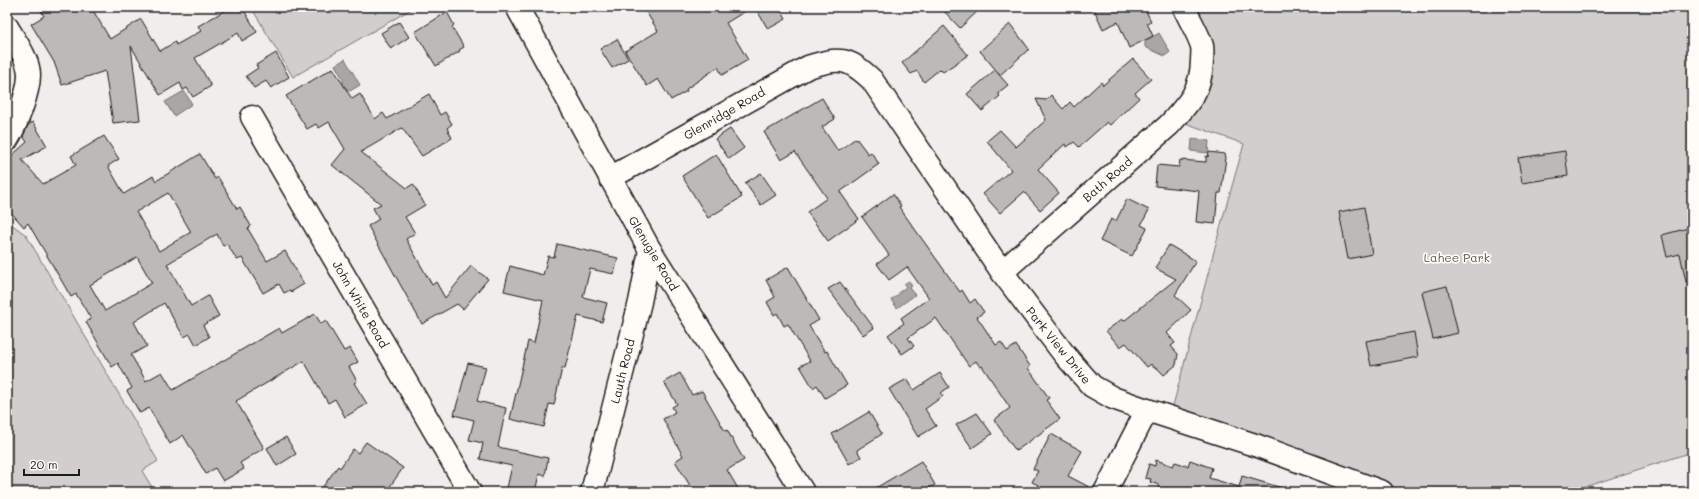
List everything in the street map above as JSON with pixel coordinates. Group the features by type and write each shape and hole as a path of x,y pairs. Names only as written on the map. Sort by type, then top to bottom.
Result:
{"street":[{"name":"Glenugie Road","path":"516,7 540,46 650,250 803,492"},
{"name":"Bath Road","path":"1002,272 1169,125 1186,107 1196,91 1201,78 1202,46 1184,7"},
{"path":"7,28 24,57 29,74 20,109 7,140"},
{"name":"Glenridge Road","path":"610,178 808,67 823,62 842,60"},
{"name":"Park View Drive","path":"842,60 853,64 872,80 1002,272 1064,354 1088,382 1102,392 1146,410 1258,446 1382,492"},
{"name":"John White Road","path":"252,117 470,492"},
{"name":"Lauth Road","path":"592,492 640,302 650,250"},
{"path":"1105,492 1146,410"}],"green space":[{"path":"251,7 415,7 293,77"},
{"name":"Lahee Park","path":"1183,7 1692,7 1692,452 1569,492 1383,492 1170,417 1244,144 1174,119 1201,78"},
{"path":"7,221 26,235 158,461 142,471 155,492 7,492"}],"shaded area":[{"path":"1159,33 1170,52 1165,56 1145,47 1145,41"},
{"path":"345,59 360,85 350,91 343,86 343,79 335,65"},
{"path":"184,91 192,104 174,116 165,102"},
{"path":"1192,139 1209,141 1208,153 1191,151"},
{"path":"909,281 912,286 909,288 915,295 897,308 891,300 906,287 904,284"}],"building":[{"path":"39,7 91,7 110,39 141,19 160,51 175,42 176,45 201,31 198,26 231,7 242,7 257,32 242,41 238,33 195,58 211,86 193,97 187,88 183,90 180,83 160,95 131,46 140,120 113,123 105,71 62,85 54,62 31,24 44,16"},
{"path":"643,7 752,7 726,23 748,60 722,75 718,67 686,89 687,91 671,100 658,79 647,86 625,51 658,31"},
{"path":"755,7 779,7 786,19 768,29"},
{"path":"940,7 982,7 960,28"},
{"path":"1093,7 1149,7 1145,9 1151,21 1147,23 1153,36 1129,48 1118,22 1103,29"},
{"path":"447,12 454,25 452,27 464,47 436,66 415,32"},
{"path":"399,22 409,37 391,49 381,33"},
{"path":"1010,24 1029,49 1000,75 980,51"},
{"path":"944,26 968,55 943,72 940,69 924,82 917,71 911,74 902,63"},
{"path":"617,39 628,59 612,68 600,49"},
{"path":"276,53 289,77 271,88 266,81 254,88 246,76 258,68 256,65"},
{"path":"1133,59 1151,79 1135,93 1139,98 1110,125 1107,122 1079,147 1074,142 1067,147 1065,144 1038,169 1059,193 1040,210 1024,192 1000,213 983,194 1011,170 987,141 1000,130 1016,147 1046,120 1036,99 1046,100 1051,95 1063,109 1070,102 1074,107 1101,82 1103,85"},
{"path":"333,68 352,99 360,94 375,119 383,113 387,119 429,94 440,115 445,112 452,124 447,128 452,138 422,156 402,128 361,152 407,188 413,184 425,205 405,217 415,233 406,239 432,285 436,282 445,298 471,266 488,279 463,309 457,304 422,324 368,226 379,219 373,208 381,204 332,165 345,149 329,122 319,128 316,124 307,129 286,96"},
{"path":"995,70 1008,85 998,93 1000,96 982,111 967,94"},
{"path":"822,98 835,119 822,127 838,151 856,138 868,154 871,152 879,164 840,192 859,219 828,241 807,212 827,198 795,152 781,160 764,132"},
{"path":"33,122 47,146 22,160 43,184 76,165 71,156 104,136 119,159 108,166 124,194 153,176 156,181 200,154 215,179 218,177 237,209 240,207 251,226 248,229 267,261 285,251 304,284 291,292 290,290 284,293 279,284 263,293 242,258 237,260 227,244 223,246 217,234 167,264 191,306 208,296 219,316 203,325 209,337 196,345 190,334 184,337 164,303 134,322 147,346 131,355 146,381 162,372 173,390 279,328 282,333 315,314 321,324 326,321 344,351 350,348 358,362 349,367 357,381 354,383 367,404 345,417 335,399 328,403 304,361 236,401 264,448 240,463 244,469 223,481 215,468 206,474 183,435 170,444 149,408 140,413 127,391 132,388 118,363 112,367 86,322 91,319 76,294 71,297 28,223 24,227 7,208 7,160 27,142 23,136 28,125","holes":["168,193 191,232 159,251 136,212","137,257 152,283 105,311 90,285"]},
{"path":"730,129 744,148 729,159 715,139"},
{"path":"1565,151 1568,176 1522,183 1518,158"},
{"path":"1209,152 1225,154 1226,158 1221,193 1218,193 1215,224 1196,222 1199,191 1155,186 1157,165 1179,167 1180,160 1206,162 1206,156 1208,157"},
{"path":"716,154 742,197 708,218 682,176"},
{"path":"761,173 776,195 761,205 745,183"},
{"path":"893,194 901,206 899,207 960,292 962,290 970,303 975,299 984,312 977,317 996,345 1001,342 1007,351 1016,345 1030,366 1028,368 1049,398 1046,400 1060,419 1016,451 994,420 1010,408 982,366 980,367 976,361 969,366 936,318 908,338 914,346 902,354 888,335 904,323 901,318 929,298 907,267 889,280 877,264 889,255 862,217"},
{"path":"1127,199 1149,210 1141,225 1147,228 1132,256 1100,241 1111,219 1116,221"},
{"path":"1364,207 1372,254 1348,259 1339,212"},
{"path":"1692,227 1692,282 1686,282 1680,254 1667,257 1662,235"},
{"path":"557,244 618,258 614,274 590,269 583,297 607,303 602,322 578,316 565,368 562,368 554,405 549,404 544,427 510,419 528,341 534,343 543,300 504,291 510,266 543,275 548,256 554,257"},
{"path":"1169,245 1196,261 1175,295 1191,310 1167,333 1175,343 1171,346 1178,354 1176,365 1164,375 1151,364 1147,367 1126,343 1120,347 1106,331 1122,319 1124,321 1176,279 1155,268"},
{"path":"788,267 819,320 809,326 825,352 827,351 847,385 825,398 817,385 813,388 800,366 810,361 788,324 784,326 777,313 774,315 767,302 775,297 766,280"},
{"path":"840,282 874,328 863,335 828,289"},
{"path":"1447,286 1458,333 1433,339 1422,292"},
{"path":"1414,332 1418,357 1371,366 1366,341"},
{"path":"468,363 486,367 477,401 506,408 498,447 548,458 545,476 539,474 535,492 507,488 512,466 480,459 483,443 469,440 474,420 454,415"},
{"path":"680,373 692,395 702,391 744,460 727,470 740,492 694,492 675,461 683,456 663,419 675,412 672,407 677,404 664,382"},
{"path":"940,373 949,387 941,393 943,396 925,409 936,426 918,437 889,389 907,379 914,390"},
{"path":"869,412 882,434 857,450 861,457 849,464 832,434"},
{"path":"977,413 992,434 972,448 956,425"},
{"path":"1051,434 1082,451 1068,476 1093,489 1093,492 1037,492 1040,486 1032,482 1038,471 1033,469"},
{"path":"286,437 296,454 277,466 267,448"},
{"path":"366,442 403,468 386,492 319,492 338,466 340,468 353,449 358,453"},
{"path":"1156,460 1173,466 1175,462 1188,466 1190,460 1212,468 1209,478 1239,487 1242,476 1282,488 1282,492 1157,492 1159,485 1150,482 1151,479 1145,478 1149,464 1155,466"},
{"path":"921,461 935,485 923,492 869,492"}]}
